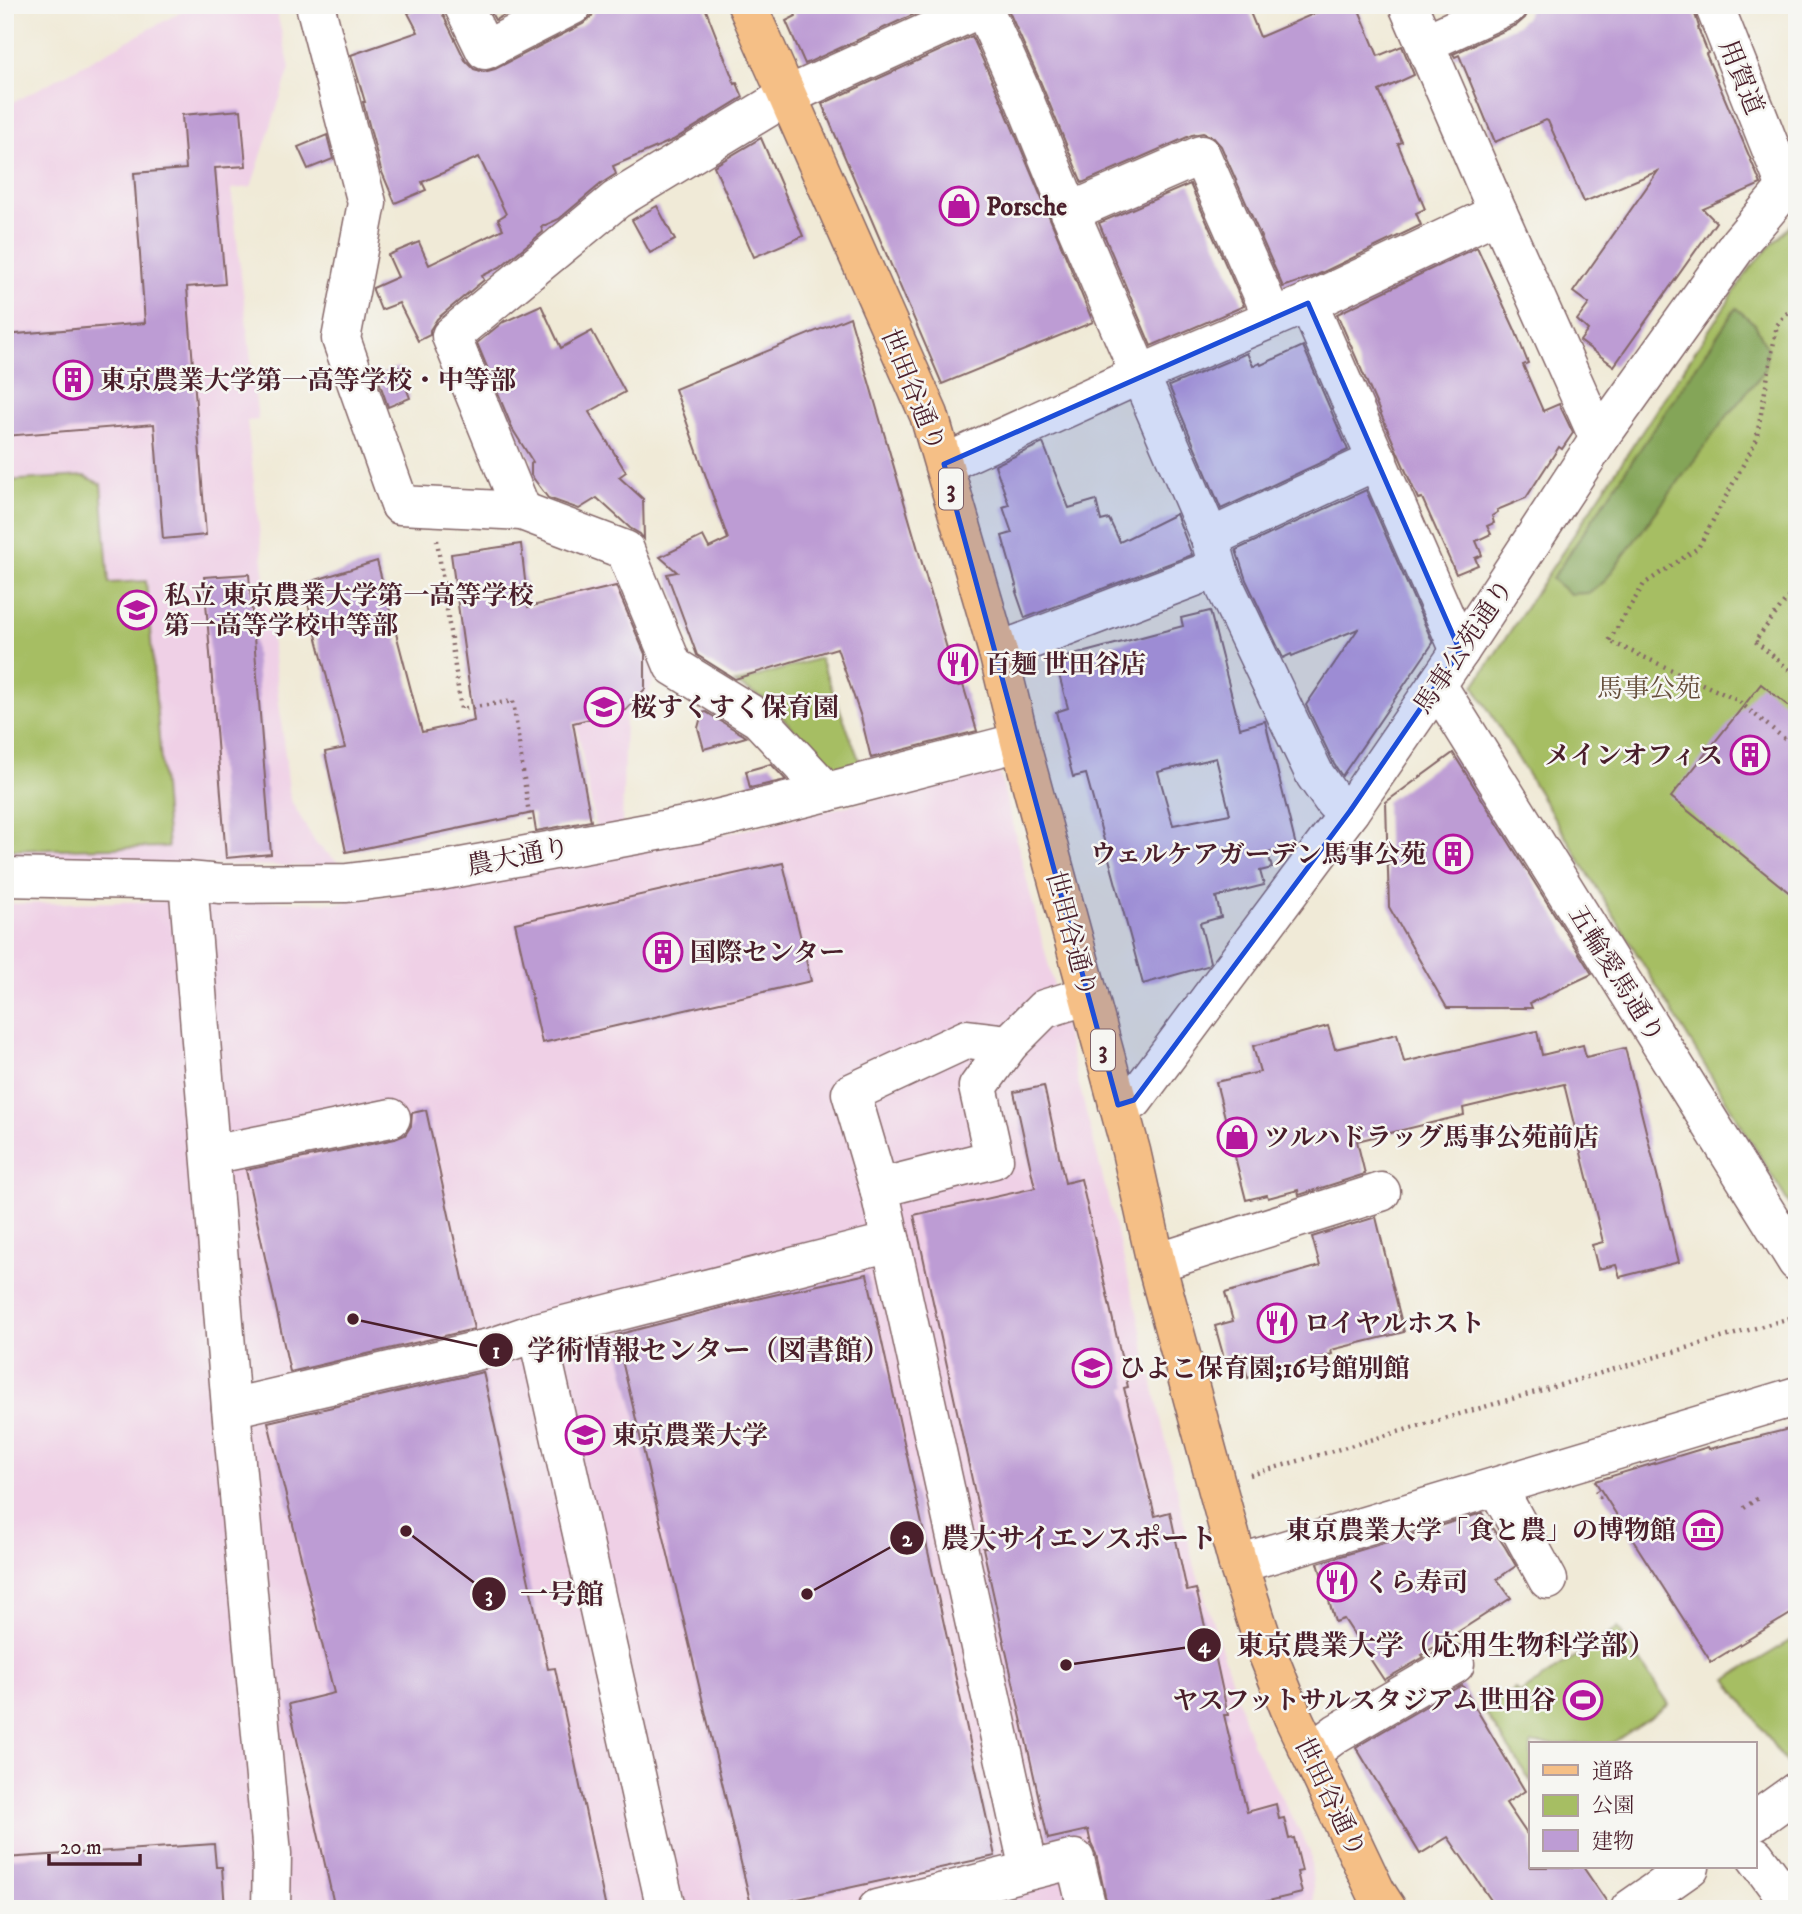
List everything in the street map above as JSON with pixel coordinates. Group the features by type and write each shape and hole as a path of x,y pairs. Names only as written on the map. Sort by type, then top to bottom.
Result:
{"main road":[{"name":"世田谷通り","path":"747,5 787,96 846,255 929,415 998,652 1238,1564 1264,1645 1293,1717 1376,1892 1387,1909"}],"street":[{"path":"316,5 367,203 341,339 400,505 522,511 625,550 673,666 759,719 827,792"},
{"path":"463,5 485,50 573,5"},
{"path":"1408,5 1599,439"},
{"path":"1425,43 1508,5"},
{"name":"用賀道","path":"1714,5 1791,181"},
{"path":"522,511 451,336 617,200 787,96 983,6 1141,374 1214,553 1315,775 1334,802 1350,811"},
{"path":"1070,212 1200,155 1273,318"},
{"name":"馬事公苑通り","path":"1118,1105 1134,1100 1350,811 1437,685 1599,439 1740,242 1791,181"},
{"path":"944,464 1141,374 1308,303 1498,213"},
{"path":"1308,303 1460,650"},
{"path":"998,652 1214,553 1378,460"},
{"name":"五輪愛馬通り","path":"1437,685 1797,1262"},
{"name":"農大通り","path":"5,877 221,884 347,883 434,872 696,824 1020,742"},
{"path":"188,881 231,1408 272,1854 271,1909"},
{"path":"879,1188 994,1159 978,1087 1009,1044 1044,1009 1089,995"},
{"path":"1009,1044 967,1039 851,1093 879,1188 1029,1870"},
{"path":"211,1155 391,1118"},
{"path":"1157,1264 1381,1192"},
{"path":"231,1408 493,1347 537,1332 891,1242"},
{"path":"537,1332 666,1909"},
{"path":"1238,1564 1797,1396"},
{"path":"1497,1487 1548,1580"},
{"path":"1310,1753 1337,1733 1455,1664"},
{"path":"1756,1820 1797,1791"},
{"path":"1756,1857 1794,1909"},
{"path":"877,1909 1076,1860 1087,1909"},
{"path":"1630,1909 1689,1868"}],"path":[{"path":"1797,302 1777,326 1756,441 1698,548 1644,584 1609,640 1737,701 1797,750"},
{"path":"433,507 461,709 513,701 536,852"},
{"path":"1797,586 1755,641 1797,676"},
{"path":"1246,1476 1797,1316"},
{"path":"1744,1508 1758,1498"}],"highlighted area":[{"path":"1308,303 1460,651 1350,811 1134,1100 1118,1105 944,464"}],"shaded area":[{"name":"私立 東京農業大学第一高等学校 第一高等学校中等部","path":"194,5 275,5 290,68 251,187 231,189 258,420 247,421 290,799 316,844 344,867 5,861 5,104 16,101"},
{"name":"桜すくすく保育園","path":"629,578 661,668 645,699 625,716 622,829 597,835 553,597"},
{"name":"東京農業大学","path":"999,771 1137,1312 1192,1558 1252,1743 1310,1851 1315,1909 5,1909 5,904 239,900 340,903 488,880 725,834"}],"green space":[{"name":"馬事公苑","path":"1797,218 1797,1217 1474,686 1750,268"},
{"path":"1736,308 1755,324 1767,348 1765,370 1728,415 1604,582 1588,593 1570,594 1552,579"},
{"path":"84,476 101,484 109,583 146,581 168,847 5,850 5,481"},
{"path":"820,658 860,762 831,769 766,700 735,683"},
{"name":"ヤスフットサルスタジアム世田谷","path":"1618,1628 1669,1705 1614,1742 1529,1742 1529,1779 1484,1711 1515,1689 1519,1694"},
{"path":"1797,1637 1797,1770 1793,1773 1727,1679"}],"building":[{"path":"424,5 441,5 443,15 465,60 474,69 484,72 583,24 592,16 595,5 704,5 735,84 737,83 743,97 673,140 613,166 616,174 559,219 541,227 543,232 500,267 482,276 484,280 437,319 430,335 418,341 399,303 381,310 373,290 398,277 388,255 419,242 429,265 503,229 498,219 506,214 479,157 422,182 426,190 395,203 381,170 351,55 418,32 408,13"},
{"path":"487,5 524,5 495,20"},
{"path":"791,5 934,5 805,64 786,21 796,16"},
{"path":"1006,5 1247,5 1260,37 1334,5 1357,5 1378,56 1402,46 1414,75 1379,91 1402,142 1398,144 1425,209 1416,213 1421,225 1315,276 1283,287 1221,146 1213,137 1203,133 1192,135 1082,183"},
{"path":"1536,5 1692,5 1708,53 1706,54 1761,184 1703,209 1716,222 1614,366 1580,341 1588,330 1577,320 1589,304 1573,292 1658,171 1584,202 1548,121 1495,142 1459,55 1455,57 1453,54 1517,25 1525,18 1530,8"},
{"name":"Porsche","path":"972,36 1093,322 942,384 822,104"},
{"path":"241,110 246,166 215,168 225,284 187,287 206,535 163,539 154,424 5,436 5,335 145,323 134,173 186,169 182,115"},
{"path":"327,135 333,159 308,169 298,147"},
{"path":"761,138 803,236 754,257 714,166"},
{"path":"1190,184 1244,306 1151,346 1099,223"},
{"path":"657,206 675,240 650,253 632,220"},
{"path":"1477,247 1515,330 1528,363 1523,365 1543,411 1559,404 1573,433 1562,449 1559,447 1526,498 1497,510 1492,516 1494,523 1487,526 1491,534 1476,541 1482,555 1475,558 1478,565 1456,574 1422,498 1418,499 1337,314"},
{"path":"541,305 561,348 592,331 625,392 589,412 626,472 619,477 643,499 644,539 597,498 579,509 548,498 531,475 533,462 513,430 477,343 504,321"},
{"path":"850,317 958,686 963,685 977,731 871,758 861,717 837,648 735,679 697,655 667,574 677,572 660,557 703,536 709,548 728,539 675,389"},
{"path":"1303,346 1348,450 1221,509 1169,386 1247,353 1253,366 1260,363 1261,365"},
{"path":"398,367 410,398 388,407 377,375"},
{"path":"1043,443 1069,508 1096,500 1101,521 1109,519 1120,542 1176,514 1192,555 1025,618 1002,536 1012,533 1003,507 1009,505 995,465"},
{"path":"1366,490 1433,643 1342,776 1306,705 1358,629 1283,658 1246,580 1236,550"},
{"path":"521,544 528,607 616,586 645,654 645,689 626,710 573,723 591,821 536,831 533,813 346,852 325,752 345,748 303,584 377,561 422,732 474,721 451,554"},
{"path":"249,574 271,854 226,858 204,577"},
{"path":"1210,611 1240,728 1265,721 1296,846 1268,853 1272,868 1260,871 1264,885 1216,897 1221,917 1200,923 1210,962 1207,966 1143,984 1086,774 1073,777 1056,712 1068,708 1055,660 1183,626 1181,618","holes":["1216,758 1230,814 1173,825 1158,772"]},
{"name":"メインオフィス","path":"1761,684 1797,713 1797,899 1671,797"},
{"path":"706,712 746,737 704,749 698,728 702,713"},
{"name":"ウェルケアガーデン馬事公苑","path":"1453,753 1592,974 1530,1003 1532,1008 1447,1008 1389,907 1386,802"},
{"path":"771,764 786,780 750,788 746,771"},
{"name":"国際センター","path":"783,863 811,981 542,1043 515,923"},
{"path":"1328,1026 1335,1049 1397,1034 1404,1062 1537,1031 1542,1055 1583,1045 1586,1057 1625,1048 1679,1262 1620,1277 1616,1265 1598,1269 1592,1245 1603,1242 1564,1084 1463,1108 1464,1115 1357,1141 1365,1174 1299,1195 1298,1190 1268,1198 1267,1195 1246,1200 1216,1082 1260,1072 1253,1046"},
{"path":"1044,1086 1065,1183 1081,1179 1128,1387 1124,1388 1155,1516 1170,1512 1187,1591 1196,1589 1210,1647 1213,1646 1228,1715 1224,1715 1247,1812 1276,1804 1279,1819 1284,1818 1289,1839 1294,1838 1302,1871 1297,1872 1302,1893 1251,1905 1252,1909 1108,1909 1088,1830 1048,1839 983,1548 987,1548 914,1215 1035,1188 1014,1092"},
{"path":"426,1110 474,1329 290,1372 246,1170 395,1139 405,1135 411,1126 412,1113"},
{"path":"1376,1217 1404,1332 1331,1350 1332,1354 1248,1378 1241,1353 1224,1358 1215,1326 1233,1321 1225,1293 1320,1266 1312,1237"},
{"path":"867,1274 995,1856 752,1909 616,1335"},
{"path":"483,1372 548,1669 555,1668 606,1909 335,1909 289,1704 334,1693 268,1422"},
{"path":"1797,1427 1797,1610 1711,1662 1595,1481 1708,1447 1709,1449"},
{"path":"1482,1513 1516,1566 1497,1579 1511,1598 1422,1655 1424,1657 1384,1680 1344,1619 1335,1622 1318,1563"},
{"path":"1462,1685 1525,1791 1506,1803 1529,1837 1529,1868 1584,1868 1609,1905 1608,1909 1497,1909 1448,1837 1420,1854 1356,1747"},
{"path":"214,1844 216,1867 222,1867 225,1909 5,1909 5,1858"}],"place":[{"name":"Porsche","path":"959,206"},
{"name":"東京農業大学第一高等学校・中等部","path":"73,380"},
{"name":"私立 東京農業大学第一高等学校 第一高等学校中等部","path":"137,610"},
{"name":"百麺 世田谷店","path":"958,664"},
{"name":"桜すくすく保育園","path":"604,707"},
{"name":"メインオフィス","path":"1750,755"},
{"name":"ウェルケアガーデン馬事公苑","path":"1453,854"},
{"name":"国際センター","path":"663,952"},
{"name":"ツルハドラッグ馬事公苑前店","path":"1237,1137"},
{"name":"学術情報センター（図書館）","path":"353,1319"},
{"name":"ロイヤルホスト","path":"1277,1323"},
{"name":"ひよこ保育園;16号館別館","path":"1092,1368"},
{"name":"東京農業大学","path":"585,1435"},
{"name":"東京農業大学「食と農」の博物館","path":"1703,1530"},
{"name":"一号館","path":"406,1531"},
{"name":"くら寿司","path":"1337,1582"},
{"name":"農大サイエンスポート","path":"807,1594"},
{"name":"東京農業大学（応用生物科学部）","path":"1066,1665"},
{"name":"ヤスフットサルスタジアム世田谷","path":"1583,1700"}]}
